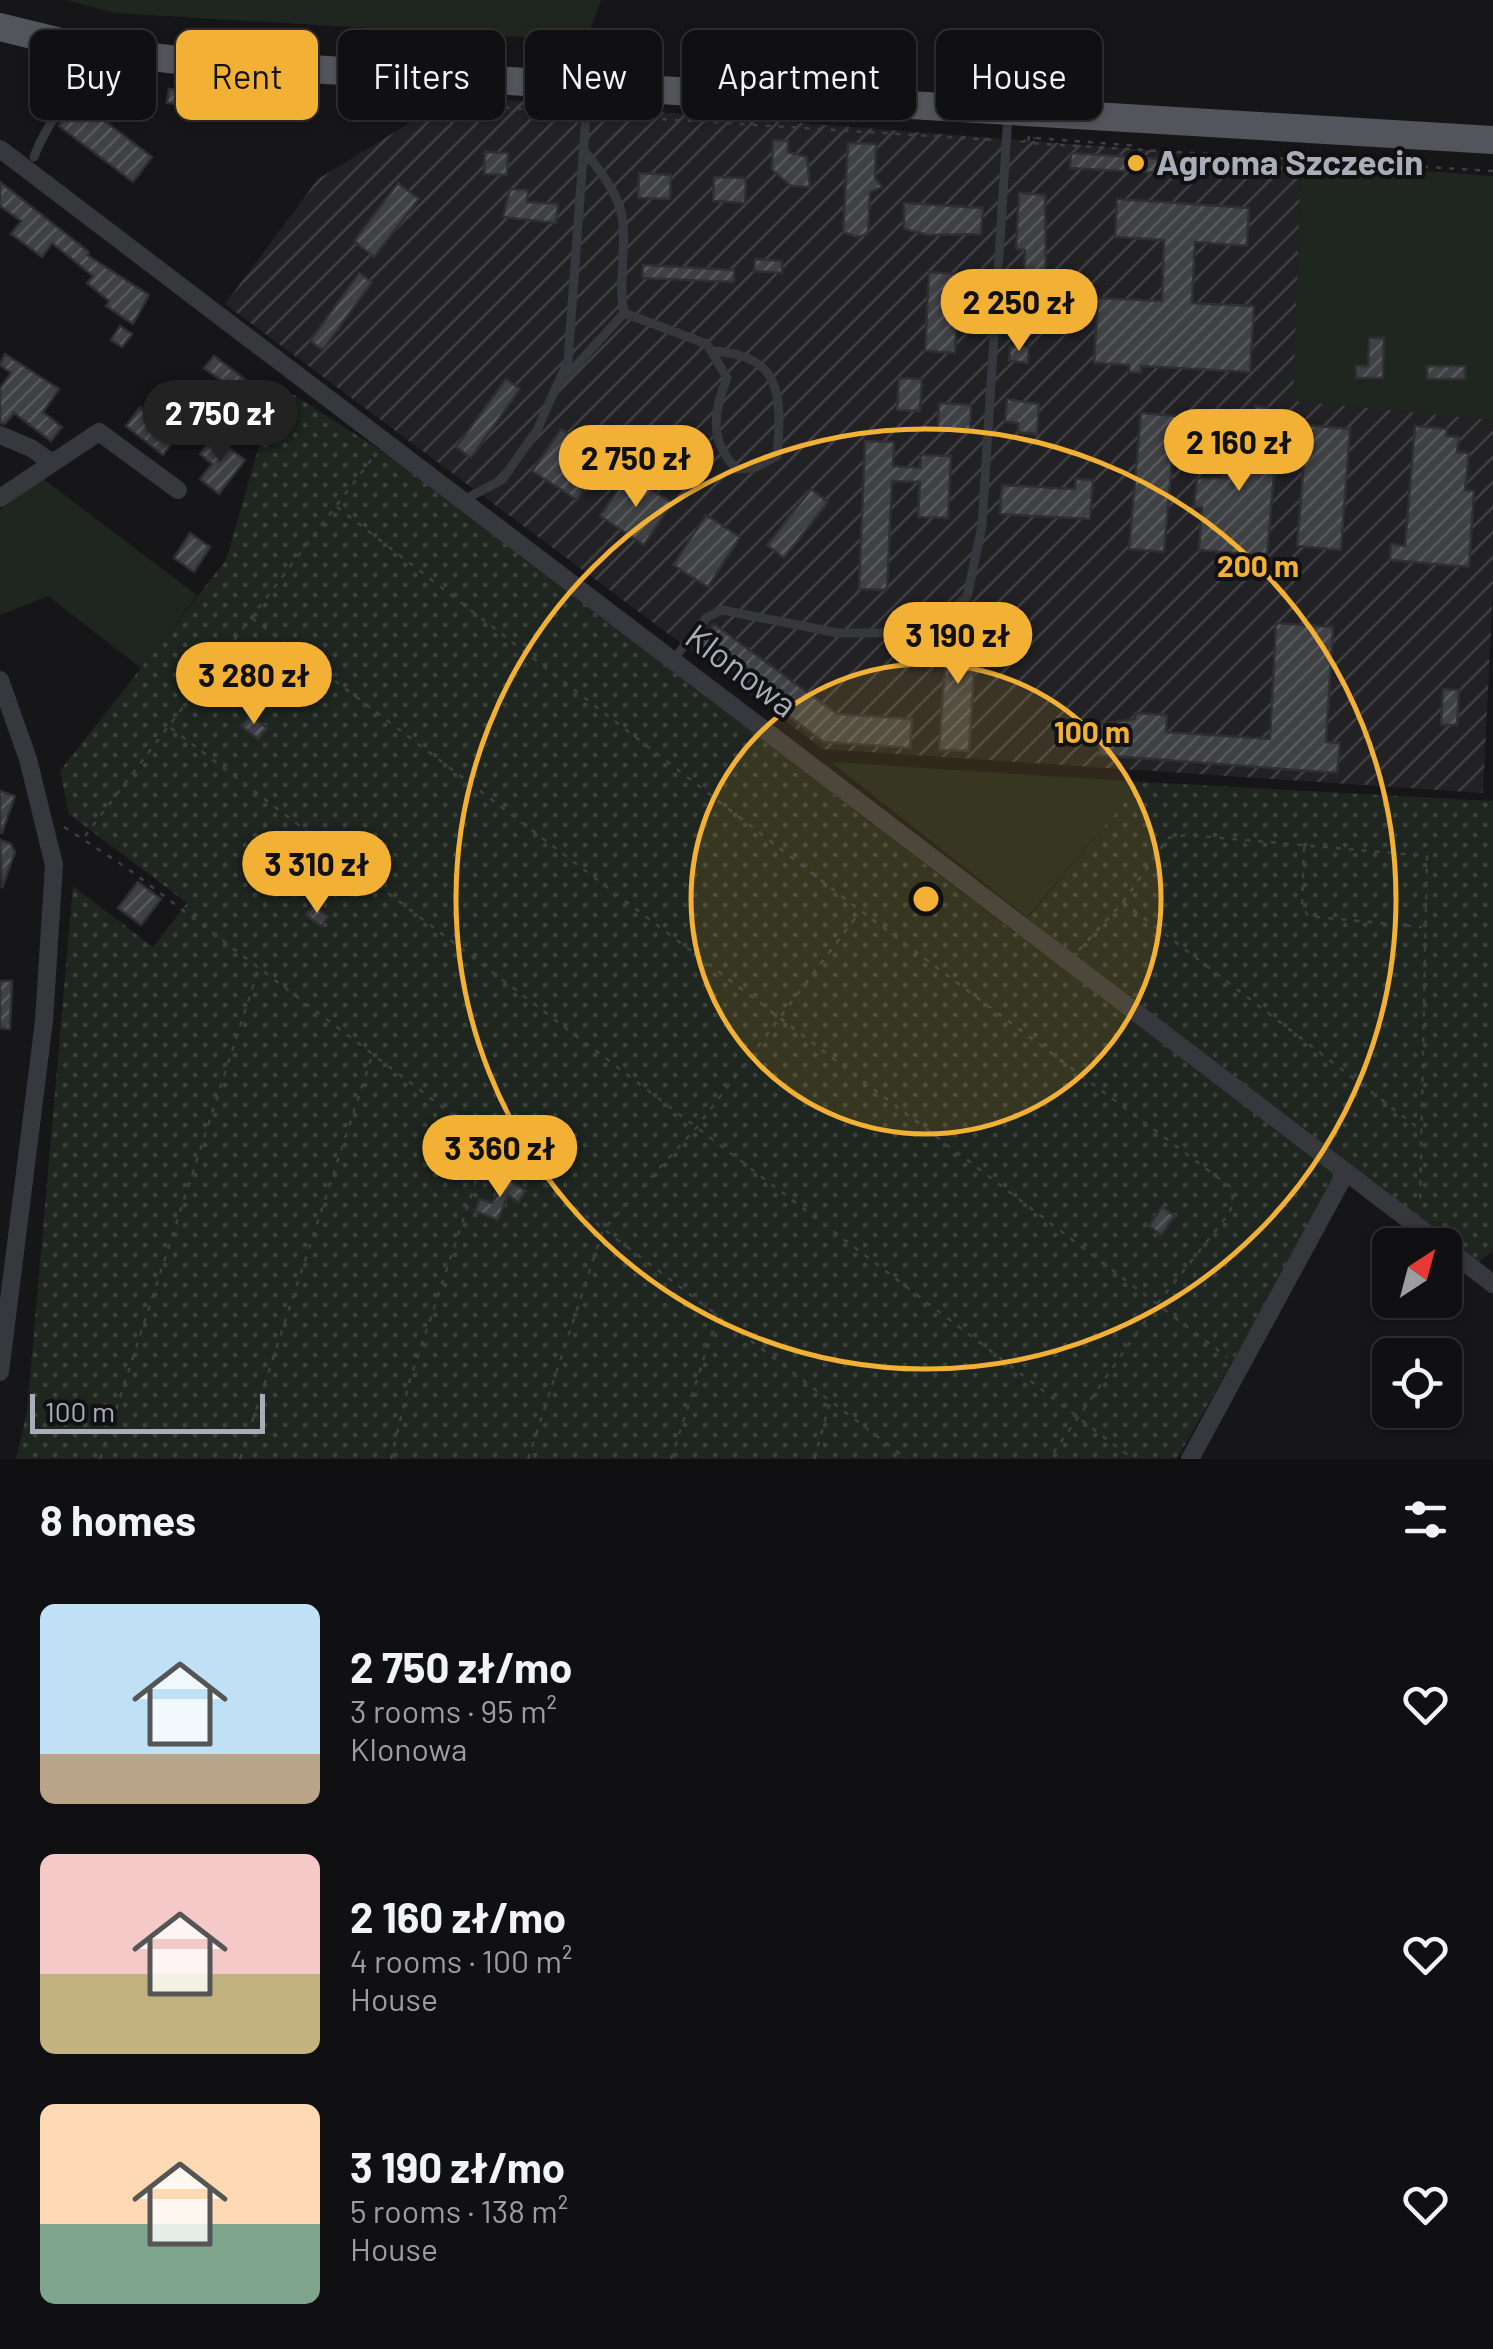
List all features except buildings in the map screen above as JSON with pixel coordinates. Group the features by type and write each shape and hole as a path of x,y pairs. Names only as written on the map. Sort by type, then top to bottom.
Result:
{"main road":[{"path":"0,27 30,34"},
{"path":"156,57 525,82"},
{"path":"662,90 936,107"},
{"path":"1102,117 1493,140"}],"street":[{"name":"Klonowa","path":"0,150 1421,1228"},
{"path":"0,498 100,432 178,490"},
{"path":"0,435 31,448 51,462"},
{"path":"0,680 46,819 54,865 44,1021 0,1372"},
{"path":"1190,1459 1346,1174"},
{"name":"Klonowa","path":"1462,1260 1493,1284"}],"lane":[{"path":"34,157 42,134 53,120"},
{"path":"460,501 502,480 537,430 568,361 587,120"},
{"path":"673,660 707,617 722,610 838,632 924,633 967,597 982,526 1018,120"},
{"path":"586,153 612,189 622,212 619,290 624,313"},
{"path":"624,313 707,344 727,378 717,403 714,430 722,455 737,469 754,468 776,456 779,391 761,364 732,352 711,350"},
{"path":"556,387 624,313"}],"path":[{"path":"1021,120 1028,143 1493,171"},
{"path":"84,837 382,443"},
{"path":"336,508 861,911 1232,1188 1234,1204 1228,1215 1157,1304 1049,1459"},
{"path":"252,618 392,720 1238,1366"},
{"path":"170,728 1133,1459"},
{"path":"46,819 84,837 907,1459"},
{"path":"1068,962 1123,902 1168,838 1187,835 1427,856 1418,1226"},
{"path":"1304,847 1302,906 1308,916 1424,927"},
{"path":"1123,902 1422,1131"},
{"path":"528,1459 603,1230 697,1127 861,911"},
{"path":"100,1459 259,970"},
{"path":"240,1459 372,1056"},
{"path":"391,1459 409,1382 488,1144"},
{"path":"671,1459 717,1316"},
{"path":"814,1459 830,1401"}],"shaded area":[{"path":"66,0 601,0 590,30 525,30 525,37 505,36 505,30 401,30 115,13"},
{"path":"505,100 525,102 525,120 662,120 662,112 682,114 682,120 762,120 1301,162 1294,400 1493,420 1493,586 1483,793 823,749 225,304 318,179 415,120 505,120"},
{"path":"1301,162 1493,176 1493,420 1293,401"},
{"path":"277,384 397,461 1015,933 1142,782 1493,801 1493,1251 1479,1262 1462,1250 1462,1228 1433,1228 1345,1164 1177,1459 16,1459 27,1412 73,886 153,947 187,903 69,814 60,771 226,560"},
{"path":"41,477 197,595 142,669 48,596 0,615 0,510"},
{"path":"831,762 1142,782 1027,917"}],"place":[{"name":"Agroma Szczecin","path":"1136,163"}]}
